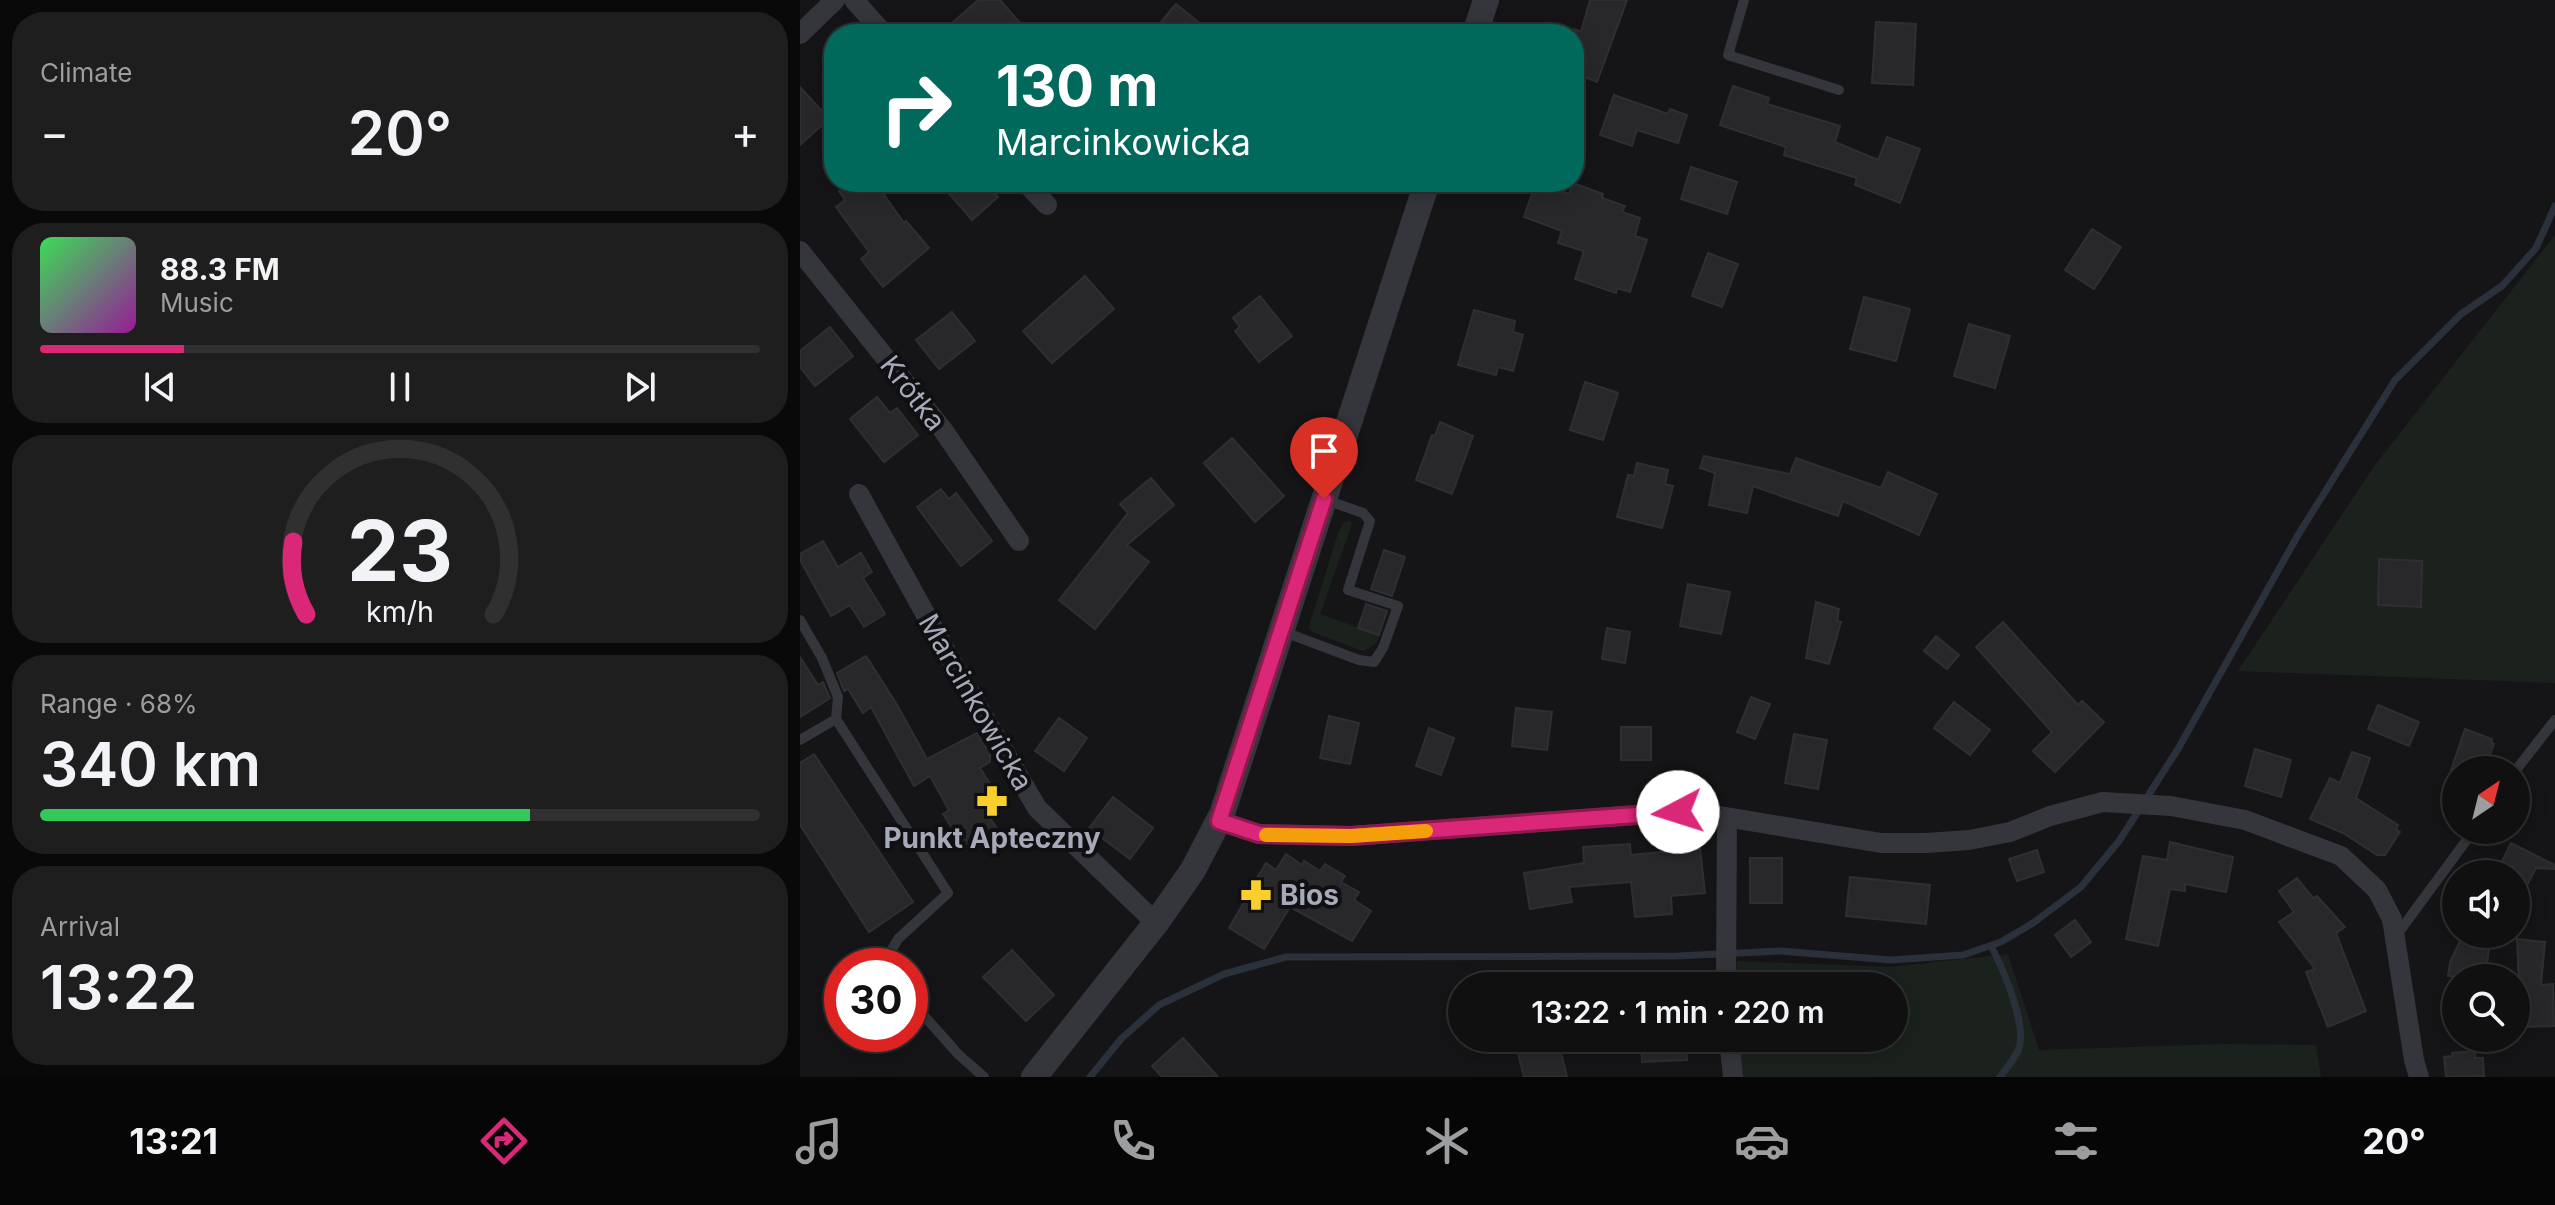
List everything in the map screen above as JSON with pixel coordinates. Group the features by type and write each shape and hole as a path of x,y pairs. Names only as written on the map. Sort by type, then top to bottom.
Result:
{"street":[{"path":"803,24 835,0"},
{"path":"854,0 875,24"},
{"path":"1478,24 1486,0"},
{"path":"1035,192 1047,205"},
{"path":"1034,1077 1156,923 1193,870 1219,821 1424,192"},
{"name":"Krótka","path":"800,251 943,430 1019,541"},
{"name":"Marcinkowicka","path":"859,494 1037,808 1156,923"},
{"path":"1219,821 1259,834 1361,835 1690,811 1881,843 1926,843 1969,840 2010,832 2050,816 2103,802 2163,805 2245,820 2341,856 2377,890 2392,919 2419,1077"},
{"path":"1726,972 1727,818"},
{"path":"1730,1052 1733,1077"}],"lane":[{"path":"1744,0 1728,55 1839,90"},
{"path":"1281,631 1359,660 1374,662 1383,648 1398,606 1348,590 1370,521 1363,513 1324,499"},
{"path":"800,620 822,658 838,697 836,719 948,893 898,939 893,948"},
{"path":"800,740 836,719"},
{"path":"2527,756 2555,720"},
{"path":"2395,937 2464,844"},
{"path":"928,1020 984,1077"}],"shaded area":[{"path":"2555,235 2555,683 2238,671 2375,465"},
{"path":"1349,520 1352,524 1320,614 1379,635 1374,645 1363,651 1312,632 1309,627 1338,533 1344,522"},
{"path":"2008,954 2039,1050 2225,1044 2316,1045 2321,1077 1739,1077 1737,1052 1908,1052 1908,972 1737,972 1737,961 1891,967"}],"building":[{"path":"978,0 1000,0 1021,24 953,24"},
{"path":"1590,0 1627,0 1597,82 1584,77 1583,24"},
{"path":"1176,4 1201,24 1159,24"},
{"path":"1876,22 1916,24 1913,85 1872,83"},
{"path":"1733,86 1769,98 1767,104 1840,126 1835,142 1878,160 1887,137 1920,149 1900,203 1855,185 1857,178 1784,155 1786,147 1720,125"},
{"path":"800,87 824,113 824,123 800,145"},
{"path":"1614,95 1668,114 1670,109 1687,115 1678,143 1637,130 1632,146 1600,135"},
{"path":"1691,167 1737,182 1727,214 1681,199"},
{"path":"1584,187 1625,206 1622,212 1640,218 1635,236 1647,240 1630,292 1617,288 1616,293 1575,279 1584,251 1558,243 1562,231 1524,217 1533,192 1569,194 1584,192"},
{"path":"840,192 882,192 904,223 906,221 929,248 883,287 861,259 869,252 836,207 845,200"},
{"path":"948,192 993,192 998,197 972,220"},
{"path":"2092,229 2121,247 2094,289 2065,270"},
{"path":"1708,253 1738,264 1722,307 1692,296"},
{"path":"1085,276 1114,309 1052,363 1023,331"},
{"path":"1260,296 1292,336 1259,362 1235,331 1240,327 1233,318"},
{"path":"1864,297 1910,309 1896,361 1850,349"},
{"path":"1474,310 1515,321 1513,332 1523,335 1513,371 1498,367 1496,375 1458,365"},
{"path":"952,312 975,341 939,369 916,340"},
{"path":"1969,324 2010,336 1995,388 1954,376"},
{"path":"830,327 853,356 815,386 800,367 800,351"},
{"path":"1585,382 1618,393 1603,440 1570,430"},
{"path":"877,397 890,413 897,408 918,435 884,462 850,419"},
{"path":"1440,422 1473,436 1452,494 1416,480 1432,435 1435,436"},
{"path":"1232,438 1284,496 1255,522 1204,463"},
{"path":"1704,456 1790,474 1796,458 1881,488 1888,472 1937,494 1919,535 1843,501 1838,516 1753,486 1747,513 1709,505 1715,473 1700,468"},
{"path":"1637,463 1668,470 1665,484 1673,486 1662,528 1617,517 1628,475 1634,476"},
{"path":"1151,478 1174,505 1127,545 1149,562 1095,629 1059,600 1128,513 1120,504"},
{"path":"941,489 949,499 956,493 992,541 961,566 917,507"},
{"path":"823,541 838,567 861,553 872,572 863,578 885,614 864,627 850,605 831,616 800,560 800,554"},
{"path":"1384,550 1405,557 1392,596 1371,589"},
{"path":"2379,559 2422,561 2421,607 2378,605"},
{"path":"1688,584 1730,592 1721,634 1680,626"},
{"path":"1816,602 1839,609 1837,621 1841,622 1829,664 1806,658"},
{"path":"1366,604 1387,611 1379,635 1358,628"},
{"path":"2003,622 2078,705 2082,701 2104,722 2055,772 2033,751 2052,732 1976,647"},
{"path":"1607,628 1630,632 1625,663 1602,659"},
{"path":"1936,636 1959,655 1947,669 1924,651"},
{"path":"866,656 927,759 977,733 990,754 990,762 980,768 1004,806 988,815 998,830 966,850 943,814 949,810 930,776 914,786 871,707 863,713 848,689 844,691 837,673"},
{"path":"800,657 818,685 823,682 830,698 800,717"},
{"path":"1751,697 1770,704 1755,739 1737,732"},
{"path":"1954,702 1990,730 1970,755 1934,728"},
{"path":"2378,705 2419,722 2409,746 2368,729"},
{"path":"1516,708 1552,712 1547,750 1512,746"},
{"path":"1329,716 1359,723 1350,764 1320,758"},
{"path":"1059,718 1087,738 1064,771 1035,751"},
{"path":"1621,727 1651,727 1651,760 1621,760"},
{"path":"1429,728 1454,738 1441,775 1416,766"},
{"path":"2465,729 2492,739 2494,744 2489,756 2456,756"},
{"path":"1794,734 1827,740 1818,789 1785,783"},
{"path":"2255,749 2291,760 2281,797 2245,786"},
{"path":"2352,752 2370,758 2356,798 2398,825 2396,829 2400,832 2385,855 2377,855 2343,833 2310,819 2330,778 2340,783"},
{"path":"814,754 913,902 869,932 800,825 800,763"},
{"path":"1113,797 1153,828 1130,859 1089,828"},
{"path":"2170,842 2233,857 2226,892 2185,884 2185,891 2170,889 2158,946 2126,939 2143,856 2167,860"},
{"path":"1630,844 1631,855 1700,848 1705,893 1671,896 1672,914 1635,917 1631,882 1569,887 1572,902 1530,909 1524,873 1584,863 1583,847"},
{"path":"2513,844 2555,865 2555,869 2536,868 2530,879 2530,860 2502,860"},
{"path":"2037,850 2044,872 2017,881 2009,859"},
{"path":"1286,854 1302,865 1304,861 1320,871 1325,864 1345,876 1341,882 1359,892 1354,900 1371,911 1352,941 1290,907 1264,949 1229,928 1247,897 1244,895 1266,863 1276,870"},
{"path":"1750,858 1782,858 1782,903 1750,903"},
{"path":"1850,877 1930,885 1926,924 1846,916"},
{"path":"2297,878 2313,898 2317,896 2345,927 2336,933 2366,1011 2328,1027 2306,972 2315,969 2279,922 2294,912 2279,891"},
{"path":"2075,920 2091,942 2071,957 2055,935"},
{"path":"2530,940 2545,942 2541,985 2553,984 2554,1026 2530,1027 2530,964 2518,964 2517,948 2530,948"},
{"path":"2457,948 2489,948 2487,964 2450,962"},
{"path":"1012,950 1054,995 1026,1021 983,977"},
{"path":"1183,1038 1218,1077 1162,1077 1152,1066"},
{"path":"1561,1052 1567,1077 1524,1077 1518,1054"},
{"path":"1642,1052 1687,1052 1687,1060 1642,1062"},
{"path":"2475,1052 2475,1058 2483,1058 2484,1076 2446,1077 2444,1057 2453,1056 2452,1053"}],"waterway":[{"path":"1090,1077 1121,1039 1159,1005 1224,974 1286,957 1678,956 1780,951 1891,960 1963,955 2001,942 2033,923 2081,887 2119,841 2178,749 2298,535 2395,380 2461,314 2502,286 2536,248 2555,206"},
{"path":"1991,946 2012,994 2020,1033 2017,1053 2000,1077"}],"slow traffic":[{"path":"1266,835 1351,836 1426,831"}],"place":[{"name":"Punkt Apteczny","path":"992,801"},
{"name":"Bios","path":"1256,895"}],"route":[{"path":"1324,499 1219,821 1259,834 1351,836 1678,812"}]}
